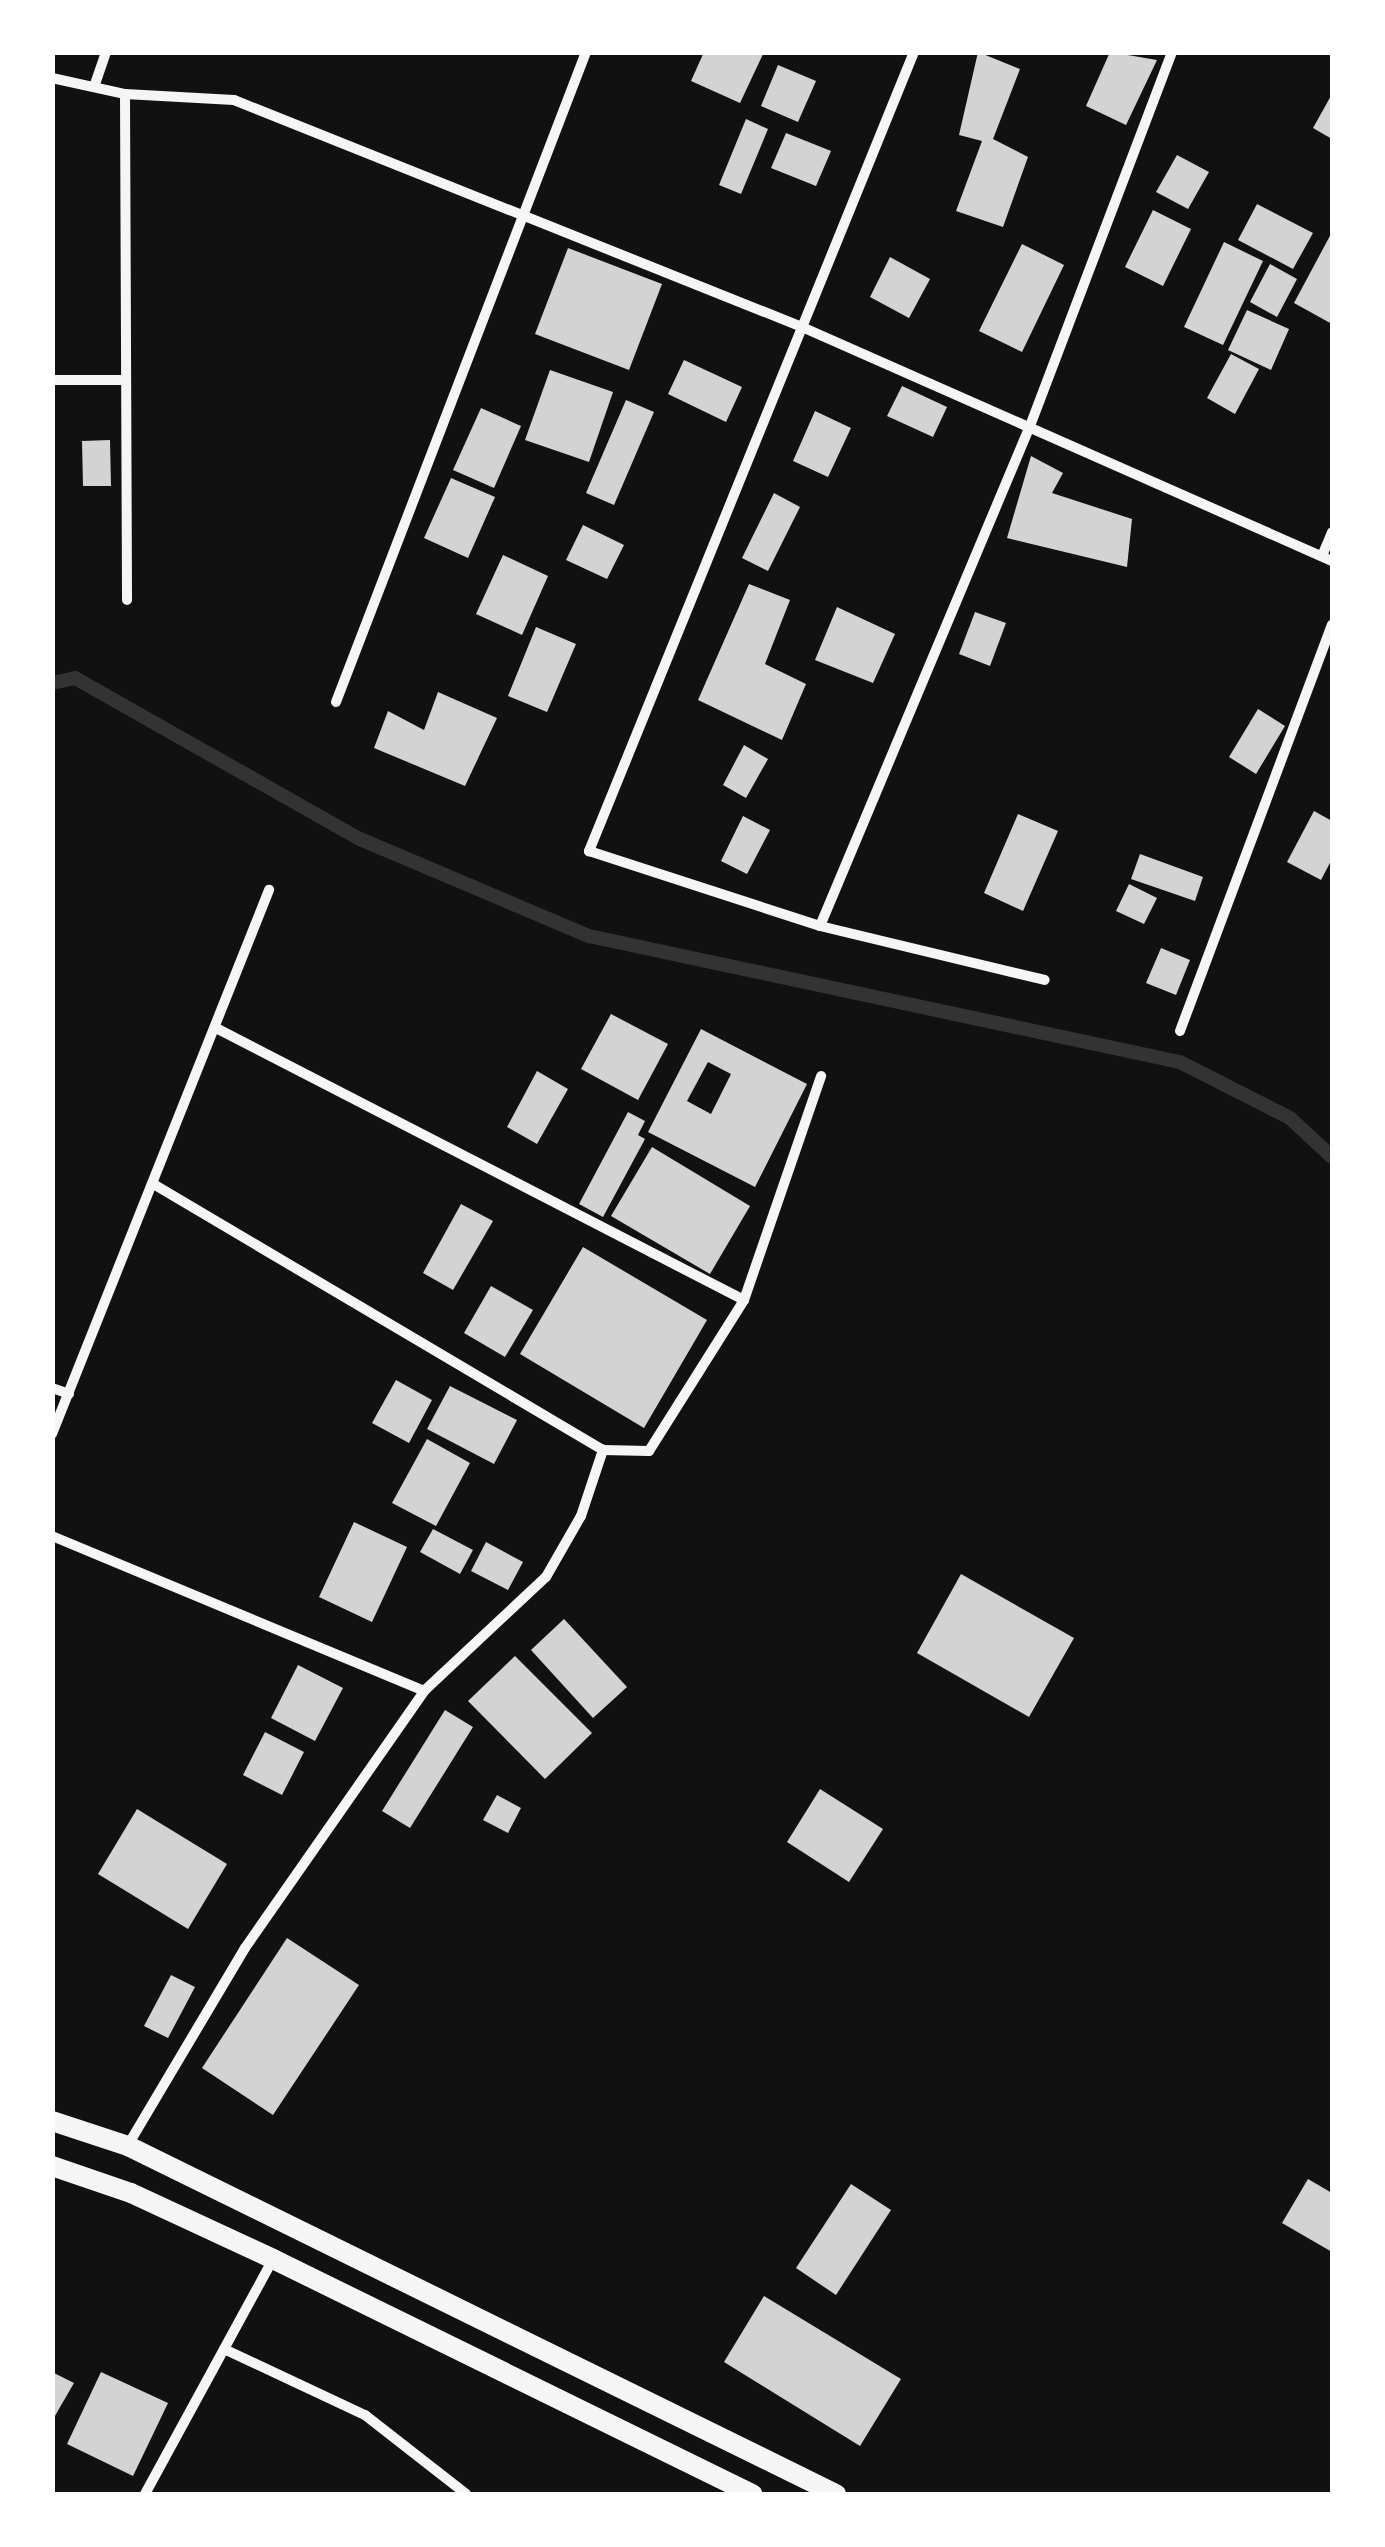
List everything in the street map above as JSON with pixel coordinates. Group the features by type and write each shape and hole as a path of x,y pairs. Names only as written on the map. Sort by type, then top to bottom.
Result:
{"main road":[{"path":"52,2120 128,2146 836,2494"},
{"path":"52,2166 132,2193 273,2259 752,2494"}],"street":[{"path":"94,87 106,52"},
{"path":"336,702 586,52"},
{"path":"914,52 588,851 820,926 1045,980"},
{"path":"820,926 1030,426 1172,52"},
{"path":"52,78 124,94 234,100 802,327 1328,559 1332,532"},
{"path":"124,94 127,600"},
{"path":"52,380 126,380"},
{"path":"1180,1031 1332,624"},
{"path":"52,1434 154,1186 268,890"},
{"path":"216,1028 744,1300"},
{"path":"154,1186 603,1450 632,1453 656,1446 744,1300 822,1076"},
{"path":"52,1388 69,1394"},
{"path":"128,2146 245,1948 424,1692 546,1577 581,1516 603,1450"},
{"path":"52,1536 424,1692"},
{"path":"145,2494 273,2259"},
{"path":"224,2349 365,2416 466,2494"}],"building":[{"path":"704,52 764,52 740,103 691,81"},
{"path":"978,52 1020,69 993,139 1028,157 1003,227 956,211 982,141 959,135"},
{"path":"1110,52 1157,60 1126,125 1086,106"},
{"path":"778,65 816,81 798,122 761,106"},
{"path":"1332,94 1332,139 1313,128"},
{"path":"746,119 768,129 741,194 719,185"},
{"path":"786,133 831,151 816,186 771,168"},
{"path":"1177,155 1209,172 1188,209 1156,192"},
{"path":"1257,204 1313,233 1293,269 1238,240"},
{"path":"1153,210 1191,229 1163,286 1125,267"},
{"path":"1332,232 1332,324 1294,303"},
{"path":"1224,242 1263,261 1223,345 1184,327"},
{"path":"1022,244 1064,265 1022,352 979,331"},
{"path":"568,248 662,284 629,370 535,334"},
{"path":"890,257 930,279 909,318 870,297"},
{"path":"1270,264 1297,279 1277,317 1250,302"},
{"path":"1247,310 1289,329 1271,370 1228,350"},
{"path":"1231,354 1259,369 1235,414 1207,398"},
{"path":"684,360 742,387 726,422 668,394"},
{"path":"550,370 613,392 589,462 525,440"},
{"path":"902,386 947,407 933,437 887,416"},
{"path":"626,400 654,412 614,505 586,493"},
{"path":"481,408 521,426 494,488 453,470"},
{"path":"815,411 851,428 828,477 793,461"},
{"path":"110,440 111,486 83,486 82,441"},
{"path":"1031,456 1063,473 1052,493 1132,519 1127,567 1007,538"},
{"path":"451,478 495,497 468,558 424,538"},
{"path":"774,493 800,507 768,571 742,558"},
{"path":"583,525 624,545 607,579 566,560"},
{"path":"503,555 548,576 522,635 476,614"},
{"path":"749,584 790,600 765,664 806,684 782,740 698,700"},
{"path":"837,607 895,634 873,683 815,660"},
{"path":"975,612 1006,623 990,666 959,654"},
{"path":"536,627 576,644 547,712 508,696"},
{"path":"438,692 497,718 465,786 374,748 388,711 424,730"},
{"path":"1258,709 1285,726 1256,774 1229,757"},
{"path":"744,745 768,759 746,798 723,785"},
{"path":"1314,811 1332,821 1332,859 1321,880 1287,862"},
{"path":"1018,814 1058,831 1023,911 984,893"},
{"path":"743,816 770,830 747,874 721,861"},
{"path":"1140,854 1203,877 1195,901 1131,879"},
{"path":"1129,884 1157,898 1144,924 1116,911"},
{"path":"1161,948 1190,960 1176,995 1146,983"},
{"path":"611,1014 668,1044 638,1100 581,1069"},
{"path":"701,1029 807,1084 755,1187 648,1132","holes":["708,1062 731,1074 711,1114 687,1101"]},
{"path":"537,1071 568,1089 537,1144 507,1127"},
{"path":"628,1112 645,1121 638,1135 645,1139 603,1217 579,1204"},
{"path":"652,1147 750,1206 710,1274 611,1216"},
{"path":"461,1204 493,1221 453,1290 423,1273"},
{"path":"583,1247 707,1320 644,1428 520,1354"},
{"path":"491,1286 533,1310 505,1357 464,1333"},
{"path":"396,1380 432,1400 409,1443 372,1423"},
{"path":"450,1386 517,1420 494,1464 427,1429"},
{"path":"427,1439 470,1463 436,1526 392,1503"},
{"path":"354,1522 407,1547 372,1622 319,1597"},
{"path":"433,1529 473,1550 460,1574 420,1552"},
{"path":"486,1542 523,1562 508,1590 471,1571"},
{"path":"961,1574 1074,1638 1029,1717 917,1653"},
{"path":"564,1619 627,1687 593,1718 531,1650"},
{"path":"515,1656 592,1733 545,1779 468,1701"},
{"path":"298,1665 343,1688 315,1741 271,1718"},
{"path":"445,1710 473,1727 410,1828 382,1811"},
{"path":"265,1732 304,1752 282,1795 243,1775"},
{"path":"820,1789 883,1829 849,1882 787,1842"},
{"path":"497,1795 521,1808 508,1833 483,1820"},
{"path":"137,1809 227,1864 188,1929 98,1874"},
{"path":"287,1938 359,1985 273,2115 202,2068"},
{"path":"171,1975 195,1987 168,2038 144,2026"},
{"path":"1308,2179 1332,2193 1332,2252 1282,2223"},
{"path":"851,2184 891,2210 836,2295 796,2268"},
{"path":"764,2296 901,2379 860,2446 724,2362"},
{"path":"52,2372 74,2383 52,2421"},
{"path":"101,2372 168,2403 133,2476 67,2444"}],"waterway":[{"path":"52,683 75,678 360,839 589,936 1180,1062 1290,1118 1332,1157"}]}
